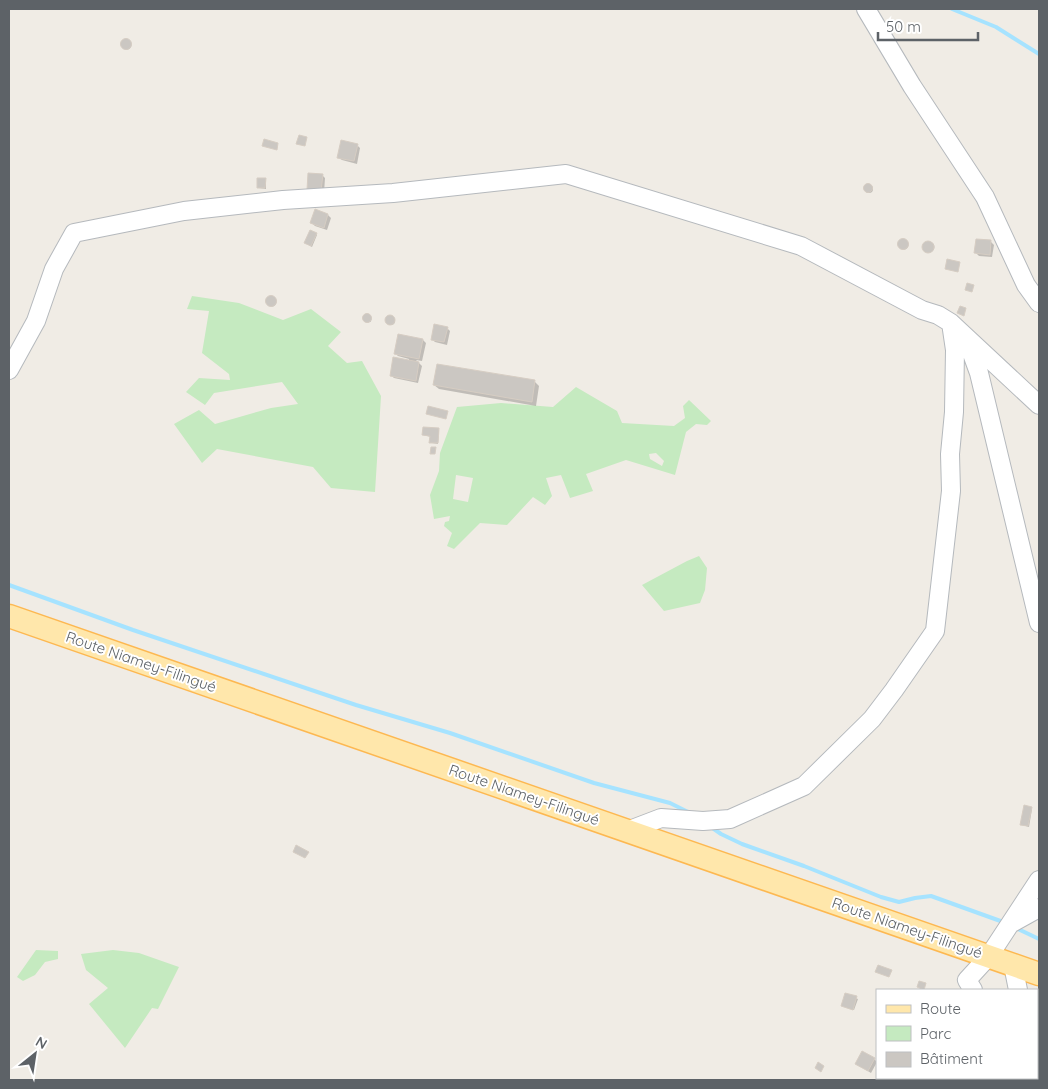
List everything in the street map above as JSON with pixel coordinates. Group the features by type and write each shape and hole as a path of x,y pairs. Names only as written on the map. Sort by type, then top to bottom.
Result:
{"main road":[{"name":"Route Niamey-Filingué","path":"9,616 1039,974"}],"street":[{"path":"866,9 912,86 985,197 1026,285 1039,302"},
{"path":"9,370 36,321 54,269 74,233 184,211 283,200 393,193 566,174 801,246 922,310 938,315 951,323 1039,405"},
{"path":"627,831 661,818 703,822 730,819 804,786 872,719 935,630 951,491 950,454 954,412 955,359 951,323"},
{"path":"965,336 979,373 1039,623"},
{"path":"972,989 967,980 989,956 1039,880"},
{"path":"1010,925 1039,908"},
{"path":"1013,965 1018,989"}],"green space":[{"path":"192,296 239,303 283,320 311,309 341,332 328,346 347,363 362,361 381,396 375,492 331,488 313,467 217,449 202,463 174,424 199,410 215,424 271,408 298,404 282,382 214,393 205,405 186,392 199,378 230,380 229,374 202,353 209,311 187,309"},
{"path":"576,387 617,411 622,423 674,426 685,418 683,406 689,400 711,421 707,425 696,424 686,432 675,475 626,460 586,474 593,491 570,498 561,475 546,478 552,496 545,505 533,497 507,525 480,523 454,549 447,546 452,533 444,526 445,522 449,521 450,516 434,519 430,495 439,471 440,453 457,407 501,403 553,407","holes":["656,453 664,461 662,466 650,459 649,454","456,475 473,478 468,502 453,499"]},
{"path":"699,556 707,568 705,590 700,603 664,611 642,585"},
{"path":"36,950 58,951 58,959 45,962 35,975 23,981 17,977"},
{"path":"113,950 139,953 179,967 158,1009 152,1008 125,1048 89,1004 108,988 86,970 81,954"}],"building":[{"path":"126,38 132,44 126,50 120,44"},
{"path":"299,135 307,137 305,146 296,144"},
{"path":"264,139 278,143 277,150 262,146"},
{"path":"341,140 358,144 354,161 337,158"},
{"path":"308,173 323,174 321,191 307,190"},
{"path":"257,178 266,178 265,188 257,188"},
{"path":"868,183 873,188 868,193 863,188"},
{"path":"315,209 328,214 324,228 310,223"},
{"path":"310,230 317,233 311,246 304,243"},
{"path":"901,239 905,239 908,244 907,248 901,249 898,246 898,242"},
{"path":"976,239 991,240 990,255 974,253"},
{"path":"926,241 930,241 934,247 930,253 926,253 922,249 922,245"},
{"path":"947,259 960,262 958,272 945,269"},
{"path":"967,283 974,285 972,292 965,290"},
{"path":"269,296 273,296 276,301 275,305 269,306 266,303 266,299"},
{"path":"960,306 966,308 964,316 957,313"},
{"path":"367,314 371,318 367,322 363,318"},
{"path":"390,315 395,320 390,325 385,320"},
{"path":"434,324 448,327 444,342 431,340"},
{"path":"398,334 423,339 419,359 394,354"},
{"path":"393,357 419,362 416,381 390,376"},
{"path":"437,364 535,380 532,402 433,385"},
{"path":"428,406 448,411 446,419 426,414"},
{"path":"423,427 439,428 438,443 429,443 430,436 422,435"},
{"path":"431,447 436,447 435,454 430,454"},
{"path":"1024,805 1032,807 1028,826 1020,825"},
{"path":"296,845 309,852 305,858 293,852"},
{"path":"878,965 892,970 889,977 875,972"},
{"path":"919,981 926,983 924,989 917,987"},
{"path":"845,993 857,996 853,1010 841,1006"},
{"path":"862,1051 875,1058 868,1071 855,1064"},
{"path":"818,1062 824,1066 821,1072 815,1068"}],"waterway":[{"path":"952,9 996,27 1039,54"},
{"path":"9,585 133,630 356,705 450,733 594,783 670,803 688,812"},
{"path":"711,827 742,844 804,866 881,897 899,902 931,896 1006,923"},
{"path":"1014,927 1039,939"}]}
